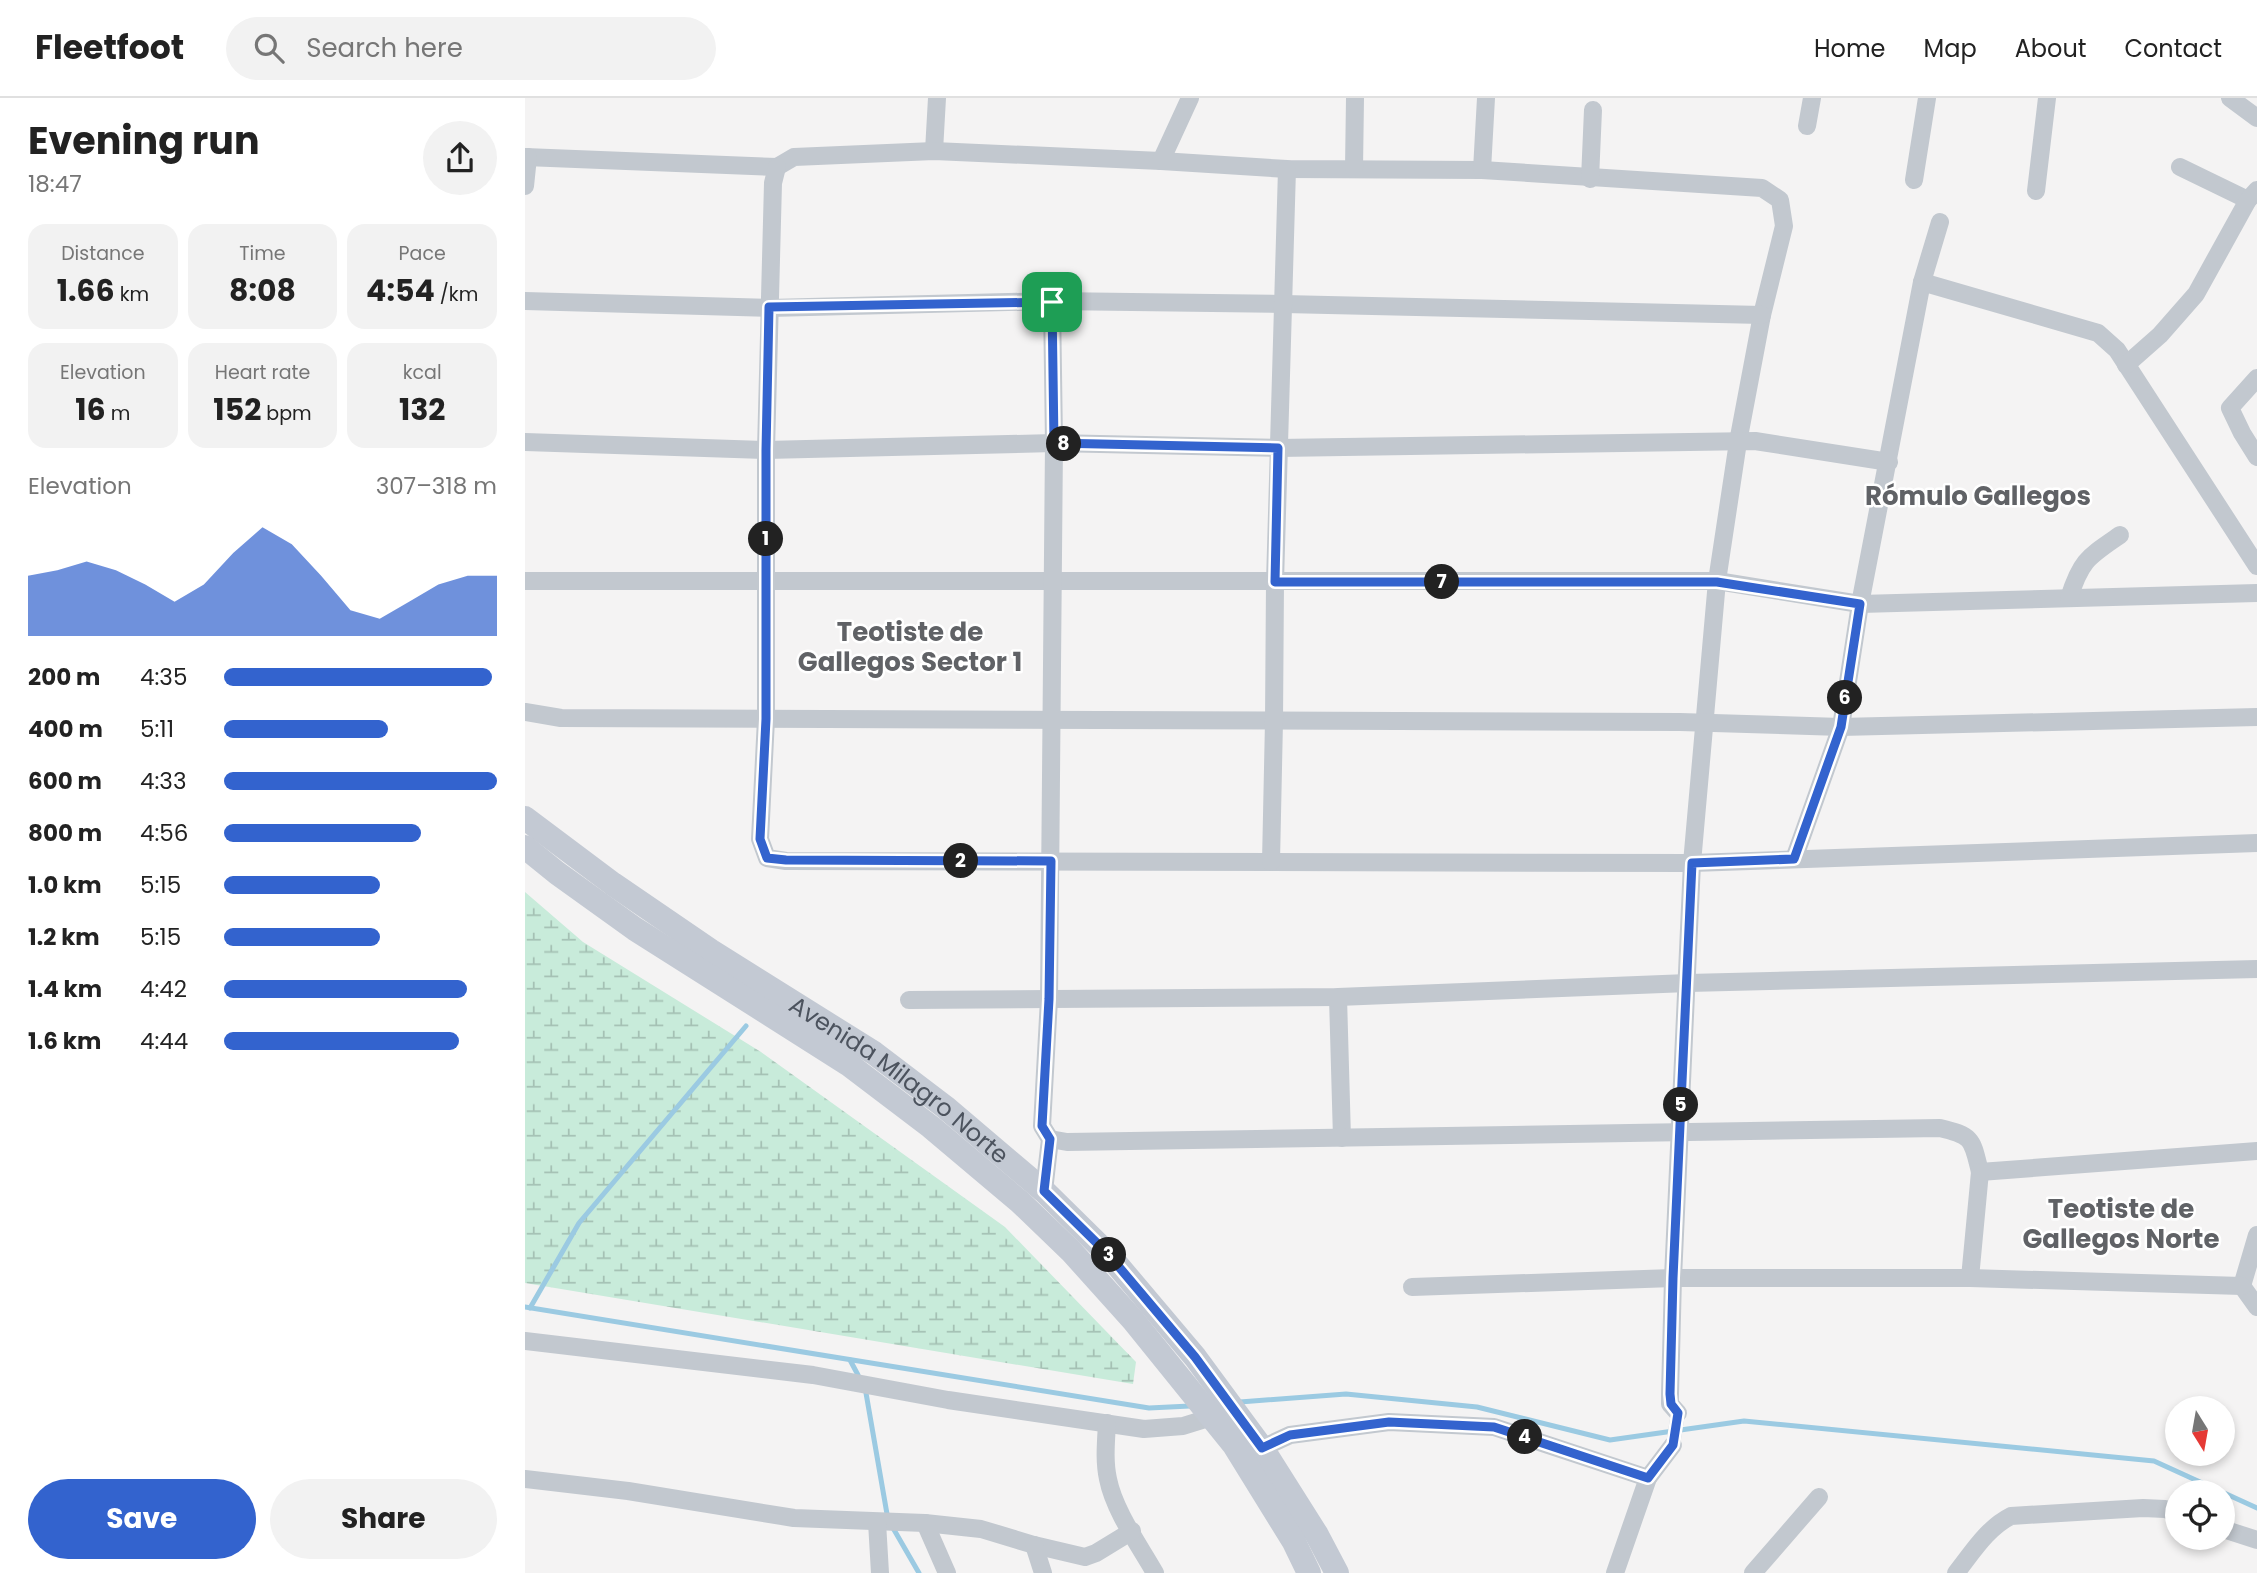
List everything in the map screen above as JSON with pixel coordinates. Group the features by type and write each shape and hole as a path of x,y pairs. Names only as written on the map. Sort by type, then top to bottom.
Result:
{"main road":[{"name":"Avenida Milagro Norte","path":"525,818 613,884 712,951 874,1053 1044,1191 1108,1254 1195,1357 1262,1448 1317,1535 1337,1573"},
{"name":"Avenida Milagro Norte","path":"525,847 635,929 848,1064 941,1135 1020,1202 1071,1251 1212,1417 1241,1455 1294,1542 1309,1573"}],"street":[{"path":"934,151 937,98"},
{"path":"1161,161 1190,98"},
{"path":"1354,169 1355,98"},
{"path":"1482,170 1486,98"},
{"path":"1807,126 1812,98"},
{"path":"1914,180 1927,98"},
{"path":"2036,191 2047,98"},
{"path":"2230,98 2257,118"},
{"path":"1590,179 1593,110"},
{"path":"525,186 527,157 777,167 794,157 934,151 1287,169 1482,170 1762,188 1780,200 1784,226 1762,315 1738,442 1717,582 1692,863 1670,1394 1671,1404 1678,1413 1673,1445 1648,1478 1615,1573"},
{"path":"777,167 773,183 769,307 766,719 760,839 767,858 1271,863 1692,863 2257,843"},
{"path":"2126,365 2160,335 2196,294 2253,195 2180,167"},
{"path":"1271,863 1278,448 1287,169"},
{"path":"1794,859 1841,727 1860,604 1922,282 1940,222"},
{"path":"1922,282 2098,333 2117,350 2257,566"},
{"path":"525,301 769,307 1052,302 1284,304 1762,315"},
{"path":"1044,1191 1050,1139 1042,1126 1049,999 1051,861 1054,443 1052,302"},
{"path":"2257,378 2230,408 2257,457"},
{"path":"525,442 766,450 1054,443 1278,448 1755,442 1889,462"},
{"path":"2069,598 2079,569 2093,554 2120,535"},
{"path":"525,580 1717,582 1860,604 2257,593"},
{"path":"525,712 561,718 1705,722 1841,727 2257,717"},
{"path":"909,1000 1338,998 1688,983 2257,969"},
{"path":"1338,998 1342,1138"},
{"path":"1050,1139 1067,1142 1940,1128 1962,1133 1972,1143 1980,1172 1970,1278"},
{"path":"1980,1172 2257,1151"},
{"path":"2242,1286 2257,1235"},
{"path":"1412,1287 1673,1278 1970,1278 2242,1286"},
{"path":"2242,1286 2257,1307"},
{"path":"525,1341 813,1376 948,1400 1144,1429 1183,1426 1212,1417"},
{"path":"1262,1448 1290,1435 1389,1422 1494,1427 1648,1478"},
{"path":"1107,1423 1105,1461 1113,1498 1155,1573"},
{"path":"525,1479 628,1491 794,1518 925,1523 981,1529 1085,1557 1132,1531"},
{"path":"1753,1573 1819,1497"},
{"path":"1957,1573 1988,1533 2011,1516 2165,1509"},
{"path":"877,1522 880,1573"},
{"path":"925,1523 947,1573"},
{"path":"2235,1533 2257,1540"},
{"path":"1034,1545 1043,1573"}],"green space":[{"path":"525,892 583,942 761,1052 1005,1227 1136,1362 1133,1384 525,1283"}],"waterway":[{"path":"530,1308 579,1223 746,1026"},
{"path":"525,1307 1149,1408 1190,1406"},
{"path":"850,1360 858,1375"},
{"path":"866,1393 887,1514"},
{"path":"1240,1402 1346,1394 1477,1407 1610,1440 1744,1421 2154,1461 2257,1508"},
{"path":"893,1528 919,1573"}],"district":[{"name":"Rómulo Gallegos","path":"1978,496"},
{"name":"Teotiste de Gallegos Sector 1","path":"910,647"},
{"name":"Teotiste de Gallegos Norte","path":"2121,1224"}],"route":[{"path":"1052,302 1054,443 1278,448 1275,582 1717,582 1860,604 1841,727 1794,859 1692,863 1670,1394 1671,1404 1678,1413 1673,1445 1648,1478 1494,1427 1389,1422 1290,1435 1262,1448 1195,1357 1108,1254 1044,1191 1050,1139 1042,1126 1049,999 1051,861 767,858 760,839 766,719 769,307 1052,302"}]}
